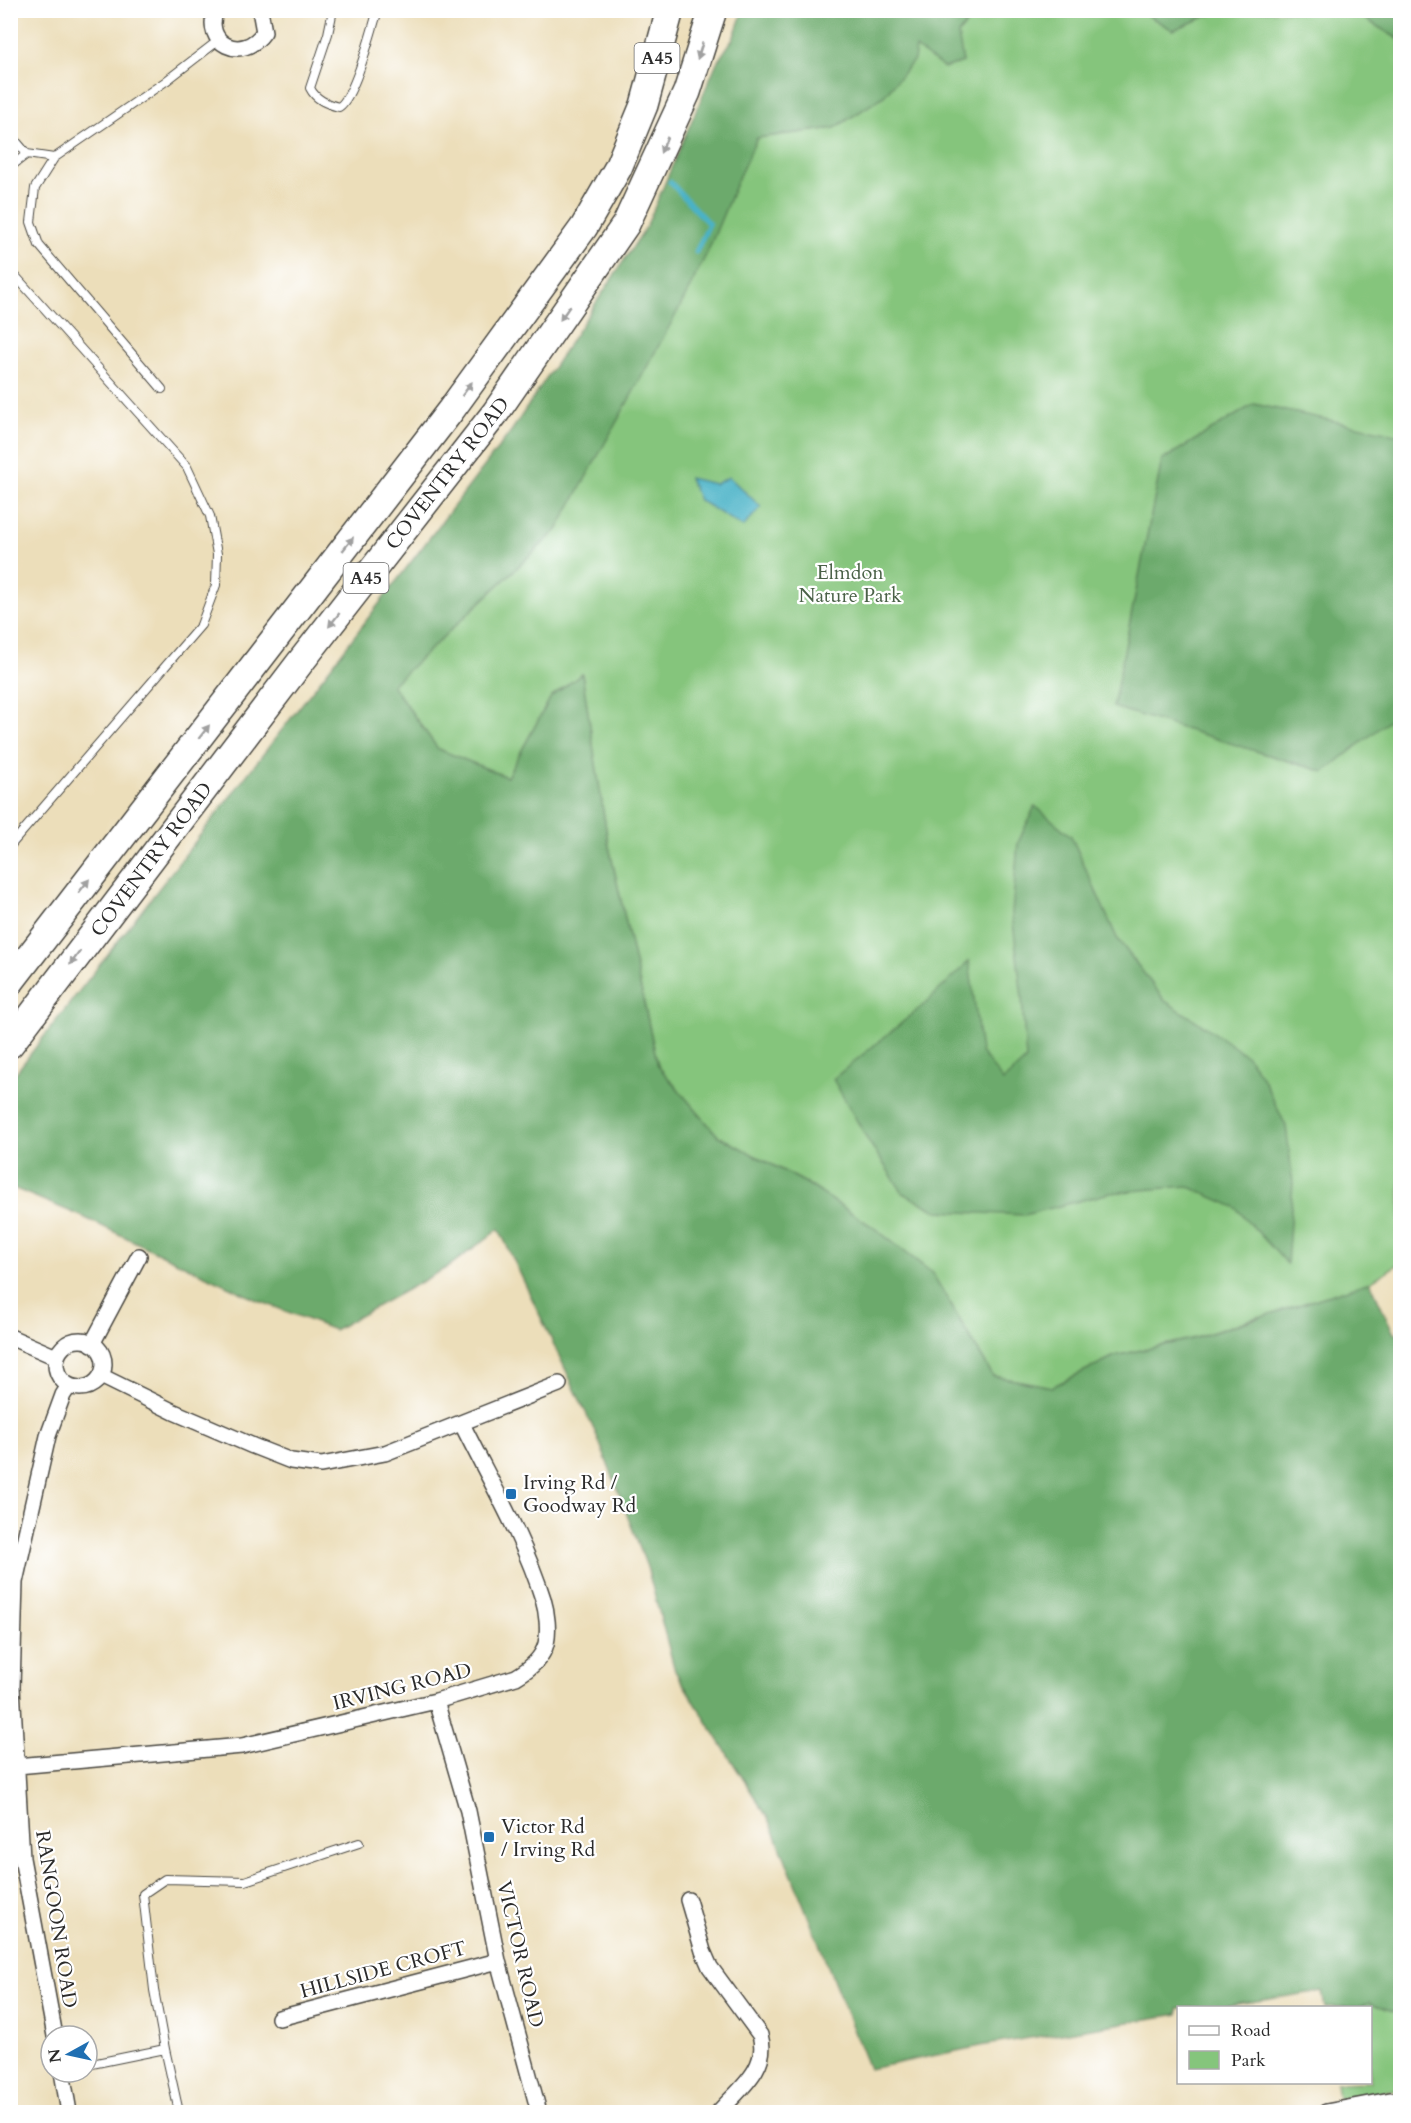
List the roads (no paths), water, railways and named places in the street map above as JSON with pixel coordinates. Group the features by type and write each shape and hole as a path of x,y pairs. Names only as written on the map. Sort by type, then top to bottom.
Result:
{"highway":[{"name":"COVENTRY ROAD","path":"10,982 451,410 577,236 618,168 644,105 670,10"},
{"path":"644,105 683,10"},
{"name":"COVENTRY ROAD","path":"10,1044 299,664 496,412 626,224 687,92 713,10"}],"street":[{"path":"214,12 214,27 219,40 225,46 236,48 249,46 258,41 264,32 260,10"},
{"path":"92,1344 139,1256"},
{"path":"10,1337 56,1358"},
{"path":"82,1340 92,1344 99,1351 103,1361 101,1376 87,1388 69,1386 57,1374 56,1358 62,1348 71,1342 82,1340"},
{"path":"101,1376 174,1412 253,1446 291,1461 321,1466 386,1453 559,1384"},
{"name":"RANGOON ROAD","path":"53,2024 22,1858 12,1687 15,1582 48,1436 63,1395 69,1386"},
{"name":"IRVING ROAD","path":"17,1766 242,1746 436,1701 516,1677 527,1671 545,1647 547,1633 543,1600 526,1558 462,1424"},
{"name":"VICTOR ROAD","path":"436,1701 468,1811 498,1961 539,2112"},
{"path":"688,1900 710,1967 760,2035 763,2046 758,2069 719,2112"},
{"name":"HILLSIDE CROFT","path":"279,2018 498,1961"},
{"path":"64,2084 69,2112"},
{"path":"1326,2112 1390,2100 1401,2107"}],"lane":[{"path":"333,10 310,88 320,100 339,107 346,103 352,89 378,10"},
{"path":"162,389 39,245 31,222 35,188 54,158 166,81 219,40"},
{"path":"10,134 27,154 54,158"},
{"path":"10,167 27,154"},
{"path":"10,270 187,467 210,516 217,554 216,585 201,625 10,846"},
{"path":"179,2112 154,1990 143,1894 165,1879 245,1881 359,1842"},
{"path":"99,2063 165,2049"}],"water":[{"path":"729,477 761,507 743,527 699,500 689,478 715,484"}],"waterway":[{"path":"670,182 709,224 696,252"}],"place":[{"name":"Irving Rd / Goodway Rd","path":"511,1494"},
{"name":"Victor Rd / Irving Rd","path":"489,1837"}],"park label":[{"name":"Elmdon Nature Park","path":"850,584"}]}
